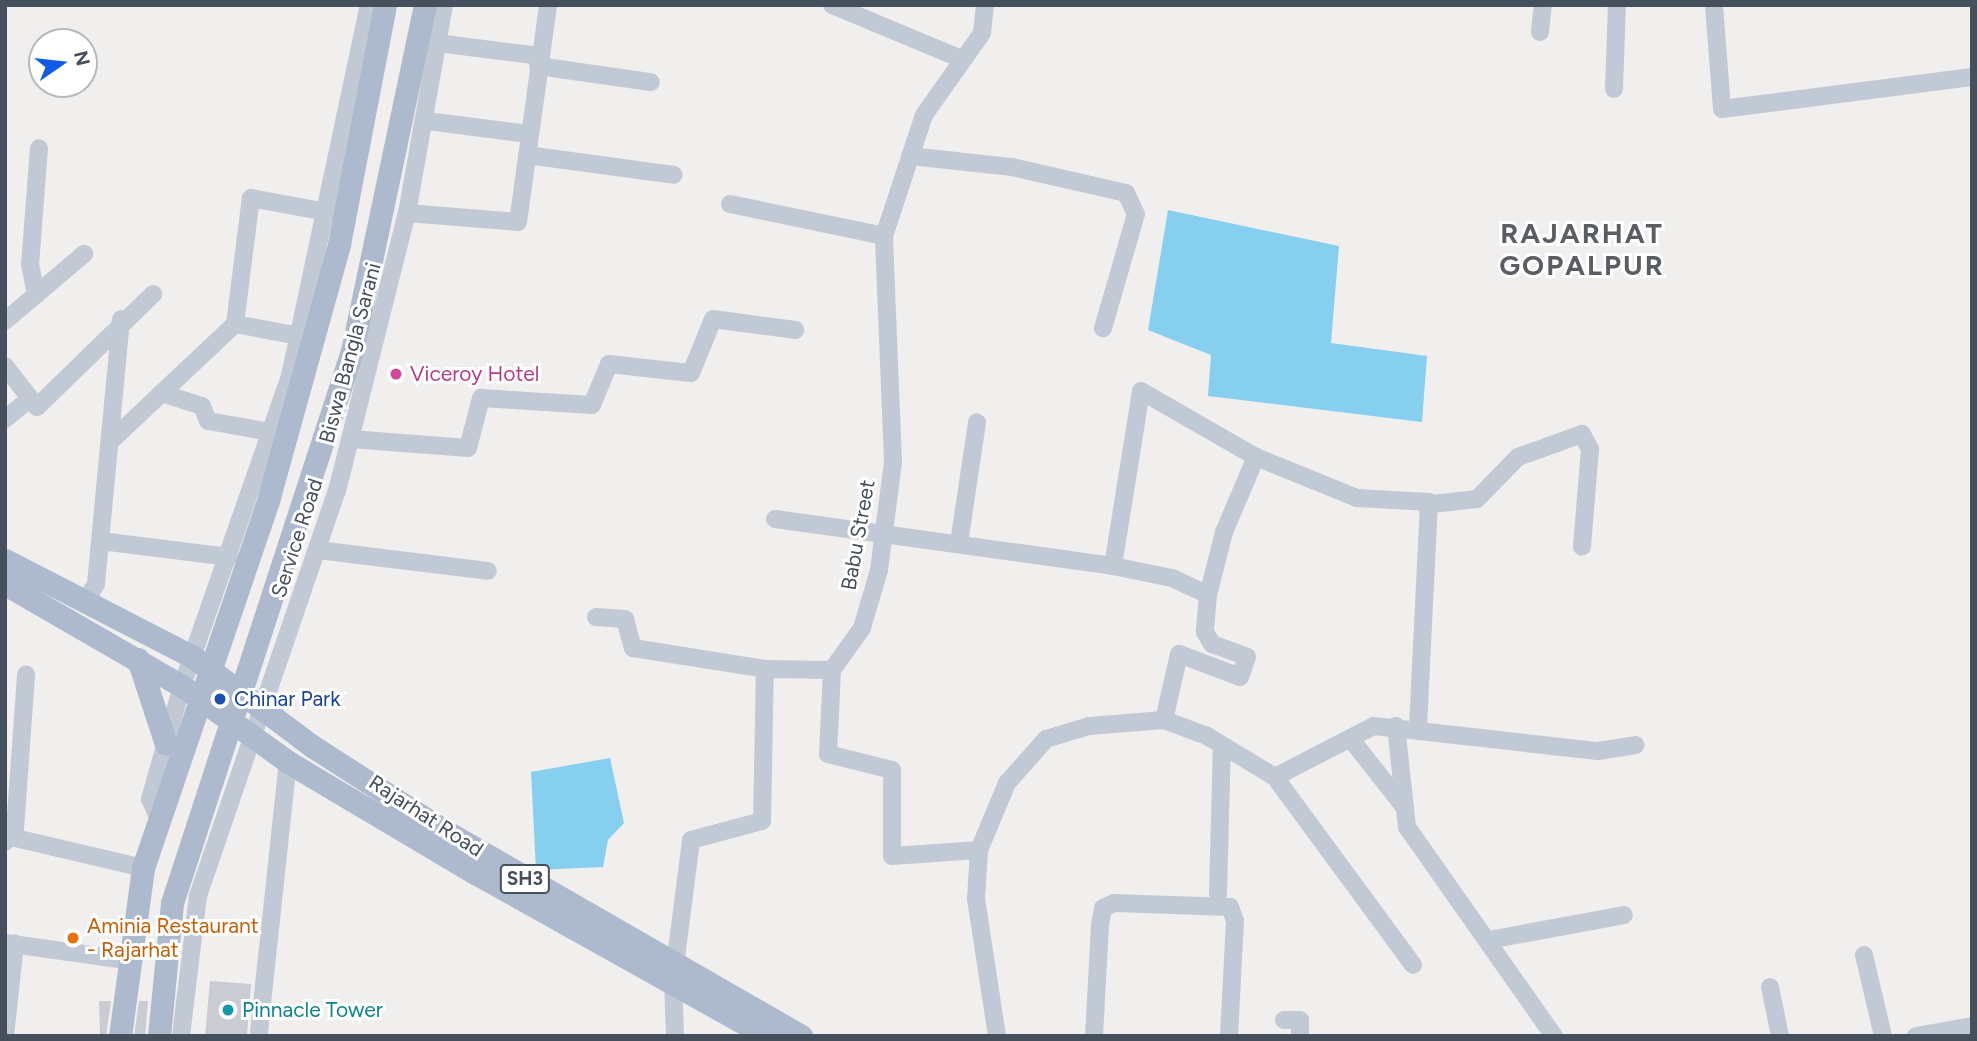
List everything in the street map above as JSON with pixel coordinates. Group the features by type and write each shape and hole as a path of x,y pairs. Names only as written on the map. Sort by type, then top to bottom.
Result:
{"main road":[{"name":"Biswa Bangla Sarani","path":"201,664 270,497 385,5"},
{"name":"Biswa Bangla Sarani","path":"240,691 318,468 352,351 425,5"},
{"name":"SH3","path":"5,560 87,599 201,664 240,691"},
{"name":"SH3","path":"5,584 191,692 231,718 250,737"},
{"path":"138,659 166,744"},
{"path":"120,1036 126,960 143,868 201,664"},
{"name":"Rajarhat Road","path":"240,691 439,827 675,972 767,1036"},
{"path":"159,1036 172,903 240,691"},
{"name":"Rajarhat Road","path":"250,737 580,935 675,972 801,1036"}],"street":[{"path":"201,664 229,557 271,432 336,213 369,5"},
{"name":"Service Road","path":"181,1036 198,896 260,706 318,550 351,439 427,121 444,5"},
{"path":"407,213 518,222 528,134 548,5"},
{"path":"832,5 962,59"},
{"name":"Babu Street","path":"832,670 862,628 884,531 893,462 884,236 924,115 982,33 985,5"},
{"path":"1540,32 1543,5"},
{"path":"1614,89 1617,5"},
{"path":"1714,5 1722,109 1972,77"},
{"path":"438,43 651,82"},
{"path":"427,121 528,134"},
{"path":"36,295 30,265 39,148"},
{"path":"527,155 674,175"},
{"path":"910,156 1012,167 1126,193 1136,214 1103,328"},
{"path":"113,439 235,324 251,198 336,213"},
{"path":"730,204 884,236"},
{"path":"5,321 83,254"},
{"path":"5,366 37,407 121,319 153,294"},
{"path":"87,599 96,584 113,439 121,319"},
{"path":"351,439 468,448 481,398 592,404 609,364 691,373 713,319 795,330"},
{"path":"235,324 300,335"},
{"path":"1113,566 1141,391 1256,457 1357,498 1432,504 1477,499 1518,457 1582,434 1590,449 1582,547"},
{"path":"161,393 202,406 208,421 271,432"},
{"path":"5,419 30,399"},
{"path":"959,542 977,422"},
{"path":"1164,720 1179,654 1240,677 1244,667 1247,657 1212,644 1205,632 1208,595 1224,532 1256,457"},
{"path":"1418,730 1421,570 1432,504"},
{"path":"775,519 830,530 884,531 1113,566 1172,578 1208,595"},
{"path":"101,541 229,557"},
{"path":"318,550 488,571"},
{"path":"596,617 625,619 633,648 765,669 832,670 828,754 892,770 891,856 979,850"},
{"path":"675,1036 675,972 691,840 762,821 765,669"},
{"path":"26,674 11,745 8,840 143,868"},
{"path":"159,819 150,799 166,744 191,692"},
{"path":"997,1036 976,899 979,850 1007,783 1046,739 1089,726 1164,720 1222,745 1275,777 1413,965"},
{"path":"1275,777 1318,760 1350,738 1374,726 1396,726 1598,751 1636,745"},
{"path":"1396,726 1407,827 1554,1036"},
{"path":"1350,738 1405,808"},
{"path":"1218,894 1222,745"},
{"path":"259,1032 288,762"},
{"path":"1094,1036 1100,924 1103,908 1114,903 1230,907 1235,921 1229,1036"},
{"path":"1489,940 1624,915"},
{"path":"6,1025 10,944 126,960"},
{"path":"1864,954 1884,1036"},
{"path":"1770,986 1780,1036"},
{"path":"1284,1020 1300,1020 1300,1036"},
{"path":"1916,1036 1972,1026"}],"water":[{"path":"1168,210 1339,246 1331,343 1427,356 1422,422 1208,396 1211,355 1148,330"},
{"path":"610,758 624,823 608,840 603,867 536,870 531,772"}],"building":[{"name":"Pinnacle Tower","path":"210,981 251,984 247,1036 205,1036"},
{"path":"99,1001 111,1001 106,1036 100,1036"},
{"path":"139,1001 148,1001 145,1036 134,1036"}],"place":[{"name":"Viceroy Hotel","path":"396,374"},
{"name":"Chinar Park","path":"220,699"},
{"name":"Aminia Restaurant - Rajarhat","path":"73,938"},
{"name":"Pinnacle Tower","path":"228,1010"}],"district":[{"name":"RAJARHAT GOPALPUR","path":"1582,249"}]}
